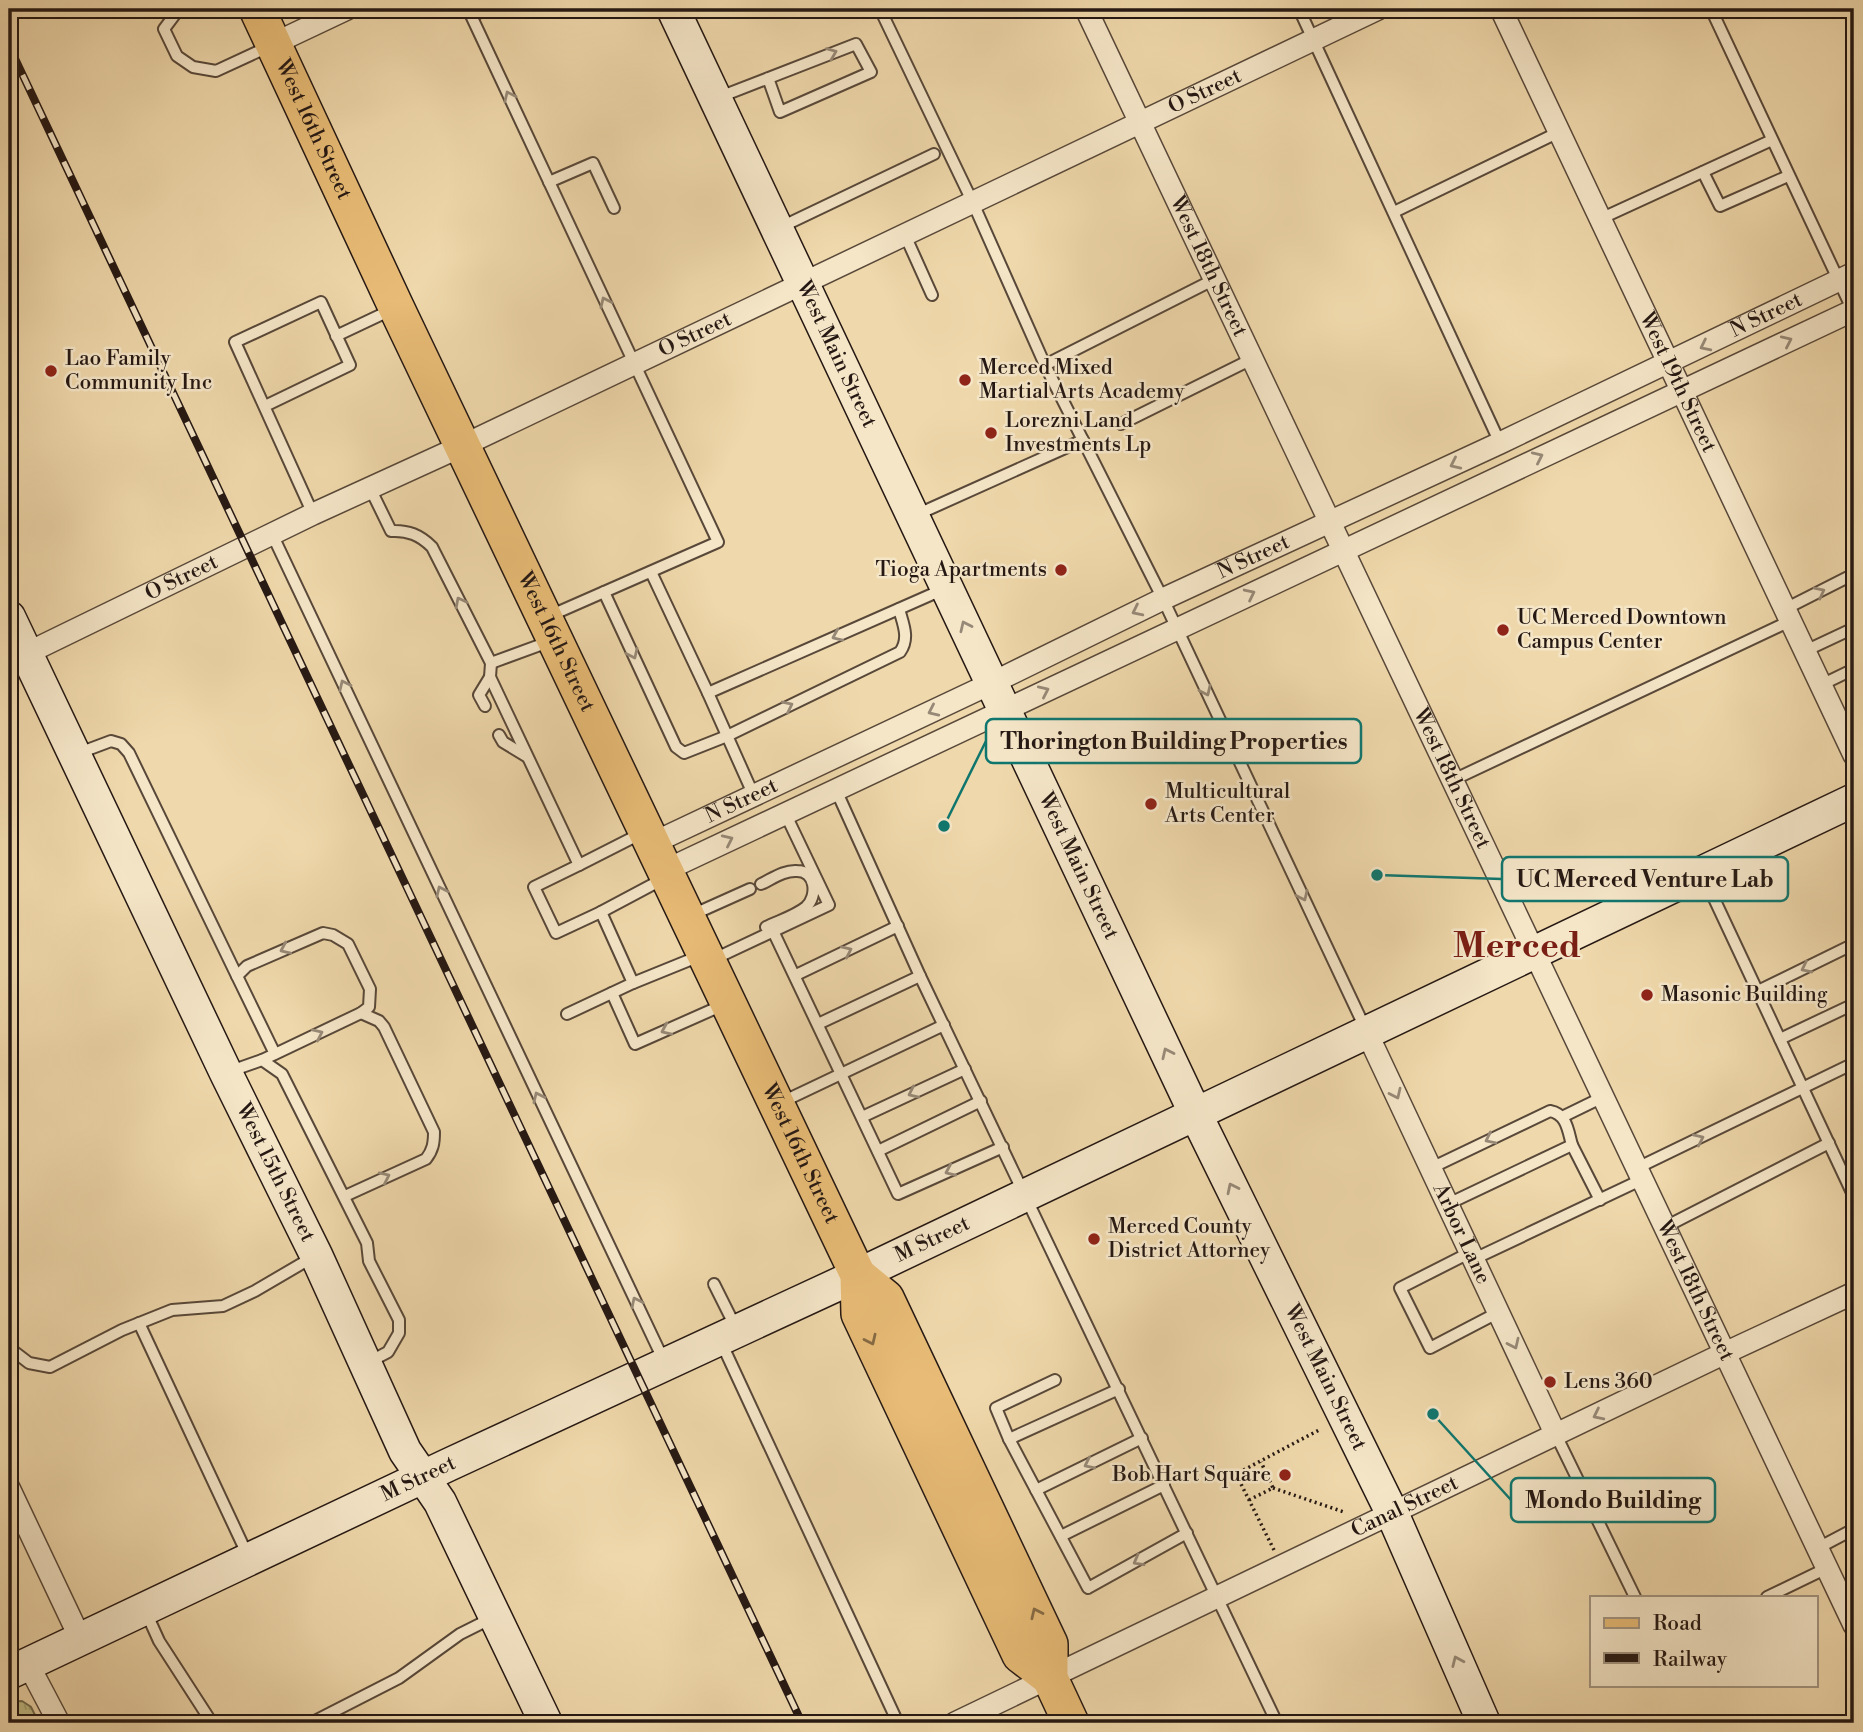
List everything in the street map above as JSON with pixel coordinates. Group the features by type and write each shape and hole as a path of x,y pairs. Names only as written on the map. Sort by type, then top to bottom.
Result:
{"main road":[{"name":"West 16th Street","path":"257,9 396,307 858,1275 886,1298 941,1412 1050,1644 1050,1678 1072,1723"}],"street":[{"name":"West Main Street","path":"673,9 1196,1115 1392,1513 1485,1723"},
{"name":"West 18th Street","path":"1086,9 1854,1625"},
{"name":"O Street","path":"17,658 313,514 462,446 1378,9"},
{"name":"West 19th Street","path":"1501,9 1854,755"},
{"path":"273,44 341,10"},
{"name":"N Street","path":"659,855 785,813 836,790 1163,599 1500,443 1846,277"},
{"name":"N Street","path":"659,855 754,796 998,696 1176,629 1680,390 1854,311"},
{"name":"West 15th Street","path":"9,617 17,658 75,755 316,1255 405,1451 440,1502 546,1723"},
{"name":"M Street","path":"18,1668 858,1275 1854,800"},
{"name":"Arbor Lane","path":"1367,1032 1556,1435"},
{"name":"Canal Street","path":"955,1723 1854,1293"},
{"path":"9,1488 80,1638"},
{"path":"18,1668 59,1723"}],"lane":[{"path":"179,9 164,29 177,56 193,67 216,71 273,44"},
{"path":"487,9 470,13 718,542 604,592 491,663"},
{"path":"880,9 973,203 1045,365 1163,599 1367,1032"},
{"path":"1299,9 1500,443"},
{"path":"1711,9 1788,176 1846,277 1854,311"},
{"path":"715,99 768,78 856,44 871,72 780,112 768,78"},
{"path":"1394,212 1559,132"},
{"path":"1600,219 1772,140"},
{"path":"777,229 934,154"},
{"path":"549,182 593,163 614,208"},
{"path":"1703,172 1720,206 1788,176"},
{"path":"905,234 932,295"},
{"path":"1045,365 1215,279"},
{"path":"265,406 350,365 321,302 235,342 313,514"},
{"path":"336,336 396,307"},
{"path":"1121,424 1252,359"},
{"path":"913,516 1083,440"},
{"path":"370,488 391,531 412,533 432,547 491,663 490,677 480,695 485,706"},
{"path":"272,534 666,1364"},
{"path":"651,572 754,796"},
{"path":"1453,780 1788,615 1854,574"},
{"path":"708,693 947,587"},
{"path":"604,592 676,747 684,752 727,736 900,652 906,636 899,609"},
{"path":"1805,651 1854,628"},
{"path":"1821,685 1854,669"},
{"path":"490,677 579,865"},
{"path":"499,735 503,742 528,757"},
{"path":"75,755 111,741 121,744 129,753 275,1054"},
{"path":"836,790 920,976 1277,1723"},
{"path":"566,1014 633,983 744,946 829,905 785,813"},
{"path":"659,855 601,912 556,933 534,887 579,865 659,855"},
{"path":"744,946 749,935 805,908 814,897 814,886 808,875 799,870 786,872 761,884"},
{"path":"1702,872 1854,1197"},
{"path":"688,917 750,889"},
{"path":"601,912 633,983"},
{"path":"796,975 898,926"},
{"path":"773,931 898,1195 1003,1147"},
{"path":"226,1073 275,1054 369,1007 370,989 348,944 342,938 323,933 247,966 237,976"},
{"path":"1758,991 1854,944"},
{"path":"818,1024 920,976"},
{"path":"612,993 635,1044 729,1002"},
{"path":"1780,1039 1854,1004"},
{"path":"345,1196 426,1158 432,1150 434,1132 384,1027 379,1021 361,1013"},
{"path":"777,1104 944,1025"},
{"path":"262,1060 282,1074 368,1243 369,1261 398,1320 399,1333 395,1343 388,1352 364,1364"},
{"path":"1499,1312 1430,1348 1400,1287 1600,1200 1640,1174 1854,1063"},
{"path":"862,1117 965,1069"},
{"path":"1562,1117 1604,1097"},
{"path":"878,1151 981,1101"},
{"path":"1431,1168 1550,1111 1557,1112 1566,1123 1572,1145 1600,1200"},
{"path":"1665,1227 1829,1143"},
{"path":"1448,1204 1572,1145"},
{"path":"9,1344 12,1350 29,1363 50,1367 172,1310 223,1306 255,1291 316,1255"},
{"path":"714,1284 728,1335 898,1723"},
{"path":"139,1324 249,1559"},
{"path":"1055,1380 996,1408 1009,1439 1088,1588 1187,1533"},
{"path":"1009,1439 1119,1389"},
{"path":"1556,1435 1635,1596"},
{"path":"1036,1490 1142,1438"},
{"path":"1060,1536 1164,1485"},
{"path":"1818,1548 1854,1529"},
{"path":"1769,1596 1827,1568"},
{"path":"143,1608 159,1641 212,1723"},
{"path":"311,1723 332,1718 399,1678 460,1634 496,1616"}],"path":[{"path":"1282,1567 1236,1474 1319,1430"},
{"path":"1261,1462 1273,1488"},
{"path":"1249,1500 1273,1488 1344,1512 1354,1531"}],"green space":[{"path":"22,1701 31,1707 39,1723 9,1723 9,1702"}],"railway":[{"path":"9,46 802,1723"}],"place":[{"name":"Lao Family Community Inc","path":"51,371"},
{"name":"Merced Mixed Martial Arts Academy","path":"965,380"},
{"name":"Lorezni Land Investments Lp","path":"991,433"},
{"name":"Tioga Apartments","path":"1061,570"},
{"name":"UC Merced Downtown Campus Center","path":"1503,630"},
{"name":"Multicultural Arts Center","path":"1151,804"},
{"name":"Thorington Building Properties","path":"944,826"},
{"name":"UC Merced Venture Lab","path":"1377,875"},
{"name":"Masonic Building","path":"1647,995"},
{"name":"Merced County District Attorney","path":"1094,1239"},
{"name":"Lens 360","path":"1550,1382"},
{"name":"Mondo Building","path":"1433,1414"},
{"name":"Bob Hart Square","path":"1285,1475"}],"district":[{"name":"Merced","path":"1517,946"}]}
